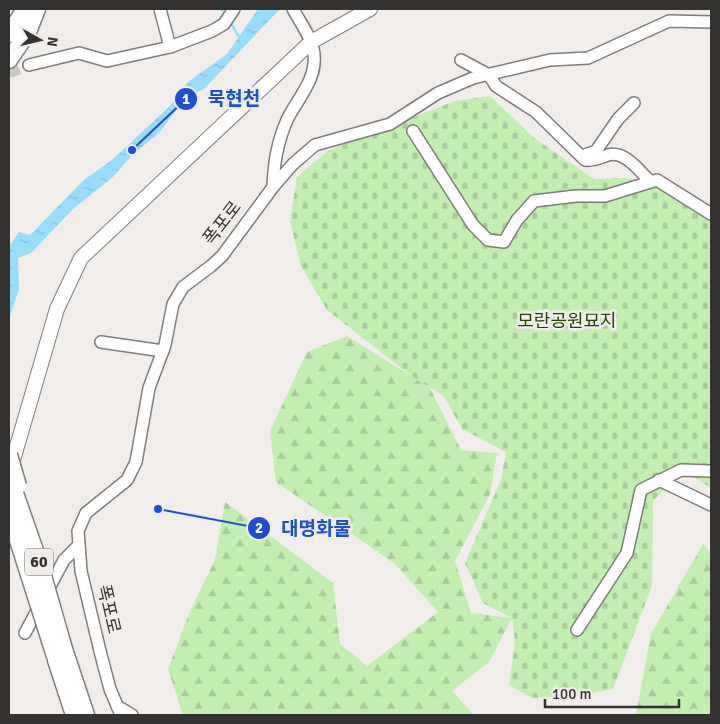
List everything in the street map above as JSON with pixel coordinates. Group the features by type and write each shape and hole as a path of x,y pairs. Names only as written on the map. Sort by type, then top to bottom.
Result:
{"highway":[{"path":"9,34 25,9"},
{"path":"9,60 28,32 37,9"},
{"path":"9,456 40,565"},
{"name":"60","path":"9,476 40,565 74,715"},
{"name":"60","path":"9,514 60,652 86,715"}],"main road":[{"path":"9,476 57,309 81,258 308,36 370,9"}],"street":[{"path":"160,9 170,47"},
{"path":"29,65 79,52 107,60 170,47 212,31 224,24 234,9"},
{"path":"273,188 275,154 288,120 307,87 314,69 314,54 308,36 293,9"},
{"name":"폭포로","path":"119,711 100,651 78,546 78,530 86,513 127,480 136,462 145,407 163,351 173,304 179,292 222,256 273,188 293,164 315,144 390,124 452,86 550,60 588,58 669,21 711,22"},
{"path":"461,60 489,75 496,86 536,112 585,160 595,161 610,154 622,155 651,182"},
{"path":"582,156 596,151 618,119 634,103"},
{"path":"413,131 473,225 488,240 504,242 517,220 534,201 576,196 605,196 657,180 711,214"},
{"path":"101,342 163,351"},
{"path":"577,630 627,553 641,490 681,470 711,470"},
{"path":"660,480 711,505"},
{"path":"25,633 64,560 78,546"},
{"path":"119,711 132,715"}],"green space":[{"name":"모란공원묘지","path":"490,96 534,138 594,179 624,178 660,183 682,204 706,219 711,219 711,488 683,470 653,501 652,586 613,689 576,696 532,698 509,685 515,642 512,618 483,603 465,563 501,480 506,452 462,429 444,396 414,378 327,310 301,266 290,221 297,177 329,150 455,101"},
{"path":"347,336 430,388 461,450 497,453 490,494 455,561 471,613 512,618 489,662 452,691 474,715 183,715 168,669 190,611 215,560 225,502 333,583 340,644 367,666 438,612 394,563 276,482 270,431 307,352"},
{"path":"703,544 711,553 711,715 636,715 651,634"}],"water":[{"path":"258,9 280,9 204,89 187,96 159,133 132,155 113,177 74,208 31,253 18,258 19,289 9,319 9,247 19,232 30,235 84,180 113,159 168,108 188,82 227,54"}],"waterway":[{"path":"221,9 224,12"},
{"path":"232,25 239,37"}],"tunnel":[{"path":"9,73 29,65"}],"place":[{"name":"묵현천","path":"132,150"},
{"name":"대명화물","path":"158,509"}]}
